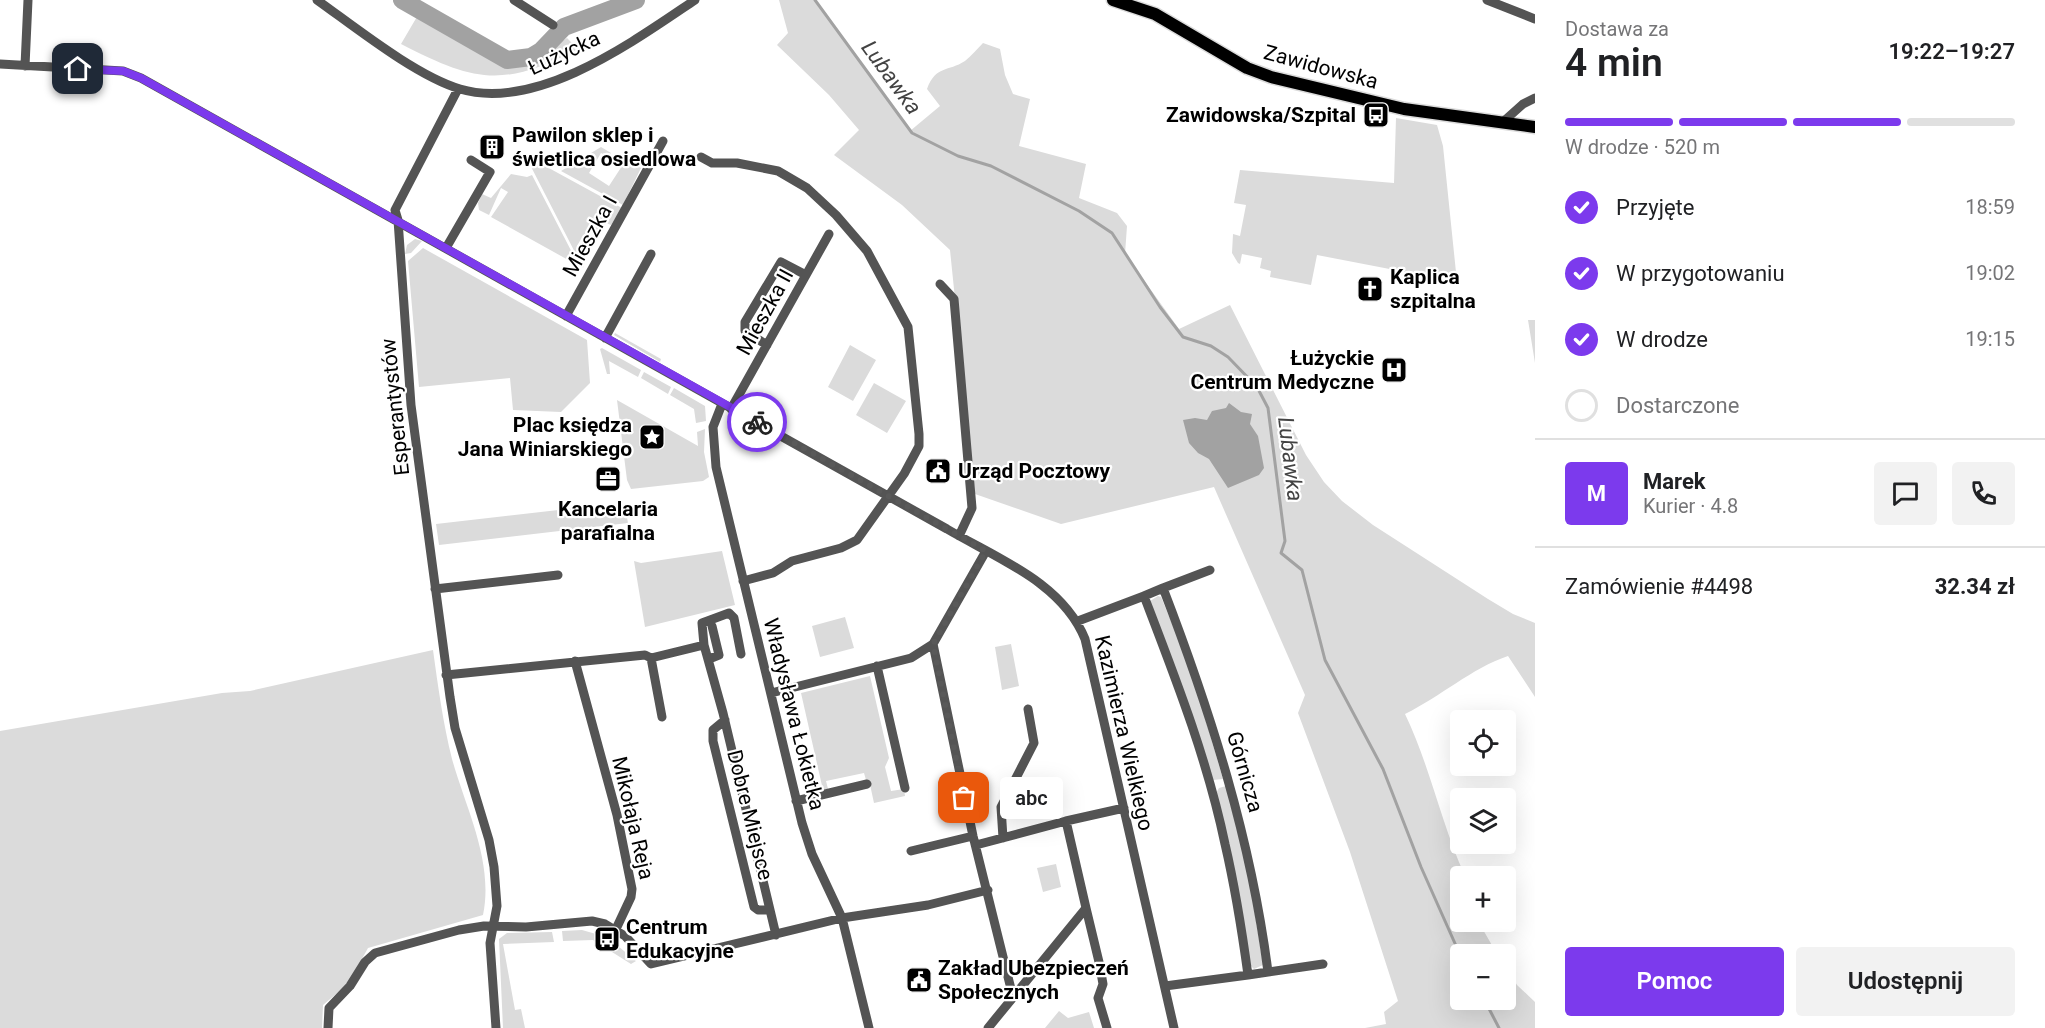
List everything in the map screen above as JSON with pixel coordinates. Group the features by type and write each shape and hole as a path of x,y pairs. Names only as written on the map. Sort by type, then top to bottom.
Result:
{"main road":[{"name":"Zawidowska","path":"1113,0 1155,14 1247,68 1271,77 1404,108 1535,127"}],"street":[{"path":"25,66 28,0"},
{"name":"Łużycka","path":"317,0 380,45 458,89 506,93 552,82 602,57 695,0"},
{"path":"514,0 553,25"},
{"path":"1487,0 1535,19"},
{"name":"Kazimierza Wielkiego","path":"0,64 123,71 134,74 986,551 1047,589 1064,603 1078,621 1088,648 1174,1028"},
{"name":"Esperantystów","path":"458,89 396,206 411,405 446,675 455,728 489,840 497,906 490,943 496,1028"},
{"path":"1504,121 1522,104 1535,98"},
{"name":"Mieszka I","path":"566,316 663,141"},
{"path":"701,157 712,163 736,163 778,171 807,188 836,215 867,251 908,327 919,434 920,446 890,497 853,543 792,561 773,573 743,581"},
{"path":"446,248 490,172 471,160"},
{"name":"Mieszka II","path":"731,409 829,234"},
{"path":"605,338 651,254"},
{"path":"767,345 745,331 745,322 781,262 806,275"},
{"path":"940,284 954,299 969,461 972,508 959,536"},
{"name":"Władysława Łokietka","path":"722,404 713,427 714,456 743,581 796,801 812,854 842,918 869,1028"},
{"path":"771,693 910,658 933,644 986,551"},
{"path":"1078,621 1210,570"},
{"path":"435,589 558,575"},
{"name":"Górnicza","path":"1162,588 1204,698 1230,781 1250,864 1268,972"},
{"name":"Górnicza","path":"1144,596 1173,670 1210,786 1229,862 1248,975"},
{"path":"446,675 575,661 648,657 704,645 702,623 705,620 729,614 734,618 741,654"},
{"path":"710,659 719,655 712,626"},
{"path":"933,644 974,841 1013,997"},
{"name":"Dobre Miejsce","path":"704,645 710,659 776,935"},
{"path":"648,657 662,717"},
{"name":"Mikołaja Reja","path":"575,661 617,815 632,889 631,897 616,929"},
{"path":"877,666 905,789"},
{"path":"1003,838 1000,807 1034,743 1028,709"},
{"name":"Dobre Miejsce","path":"725,720 713,730 713,741 754,907 759,910 770,910"},
{"path":"1210,786 1230,781"},
{"path":"796,801 867,784"},
{"path":"911,851 1003,838 1124,808"},
{"path":"1066,821 1100,962 1103,984 1098,998 1107,1028"},
{"path":"328,1028 331,1005 351,986 365,962 375,953 459,930 592,921 616,929 651,964 842,918 928,905 988,890"},
{"path":"988,1028 1086,908"},
{"path":"1165,986 1323,964"}],"shaded area":[{"path":"779,0 815,0 910,131 940,106 927,89 938,72 965,61 983,43 1000,49 1005,75 1013,94 1030,99 1019,146 1086,164 1079,198 1117,213 1127,226 1125,254 1179,329 1230,305 1306,455 1324,482 1342,501 1373,525 1488,599 1513,614 1535,623 1535,697 1508,656 1469,675 1405,714 1422,754 1450,838 1450,854 1456,854 1461,866 1450,866 1450,932 1484,932 1491,944 1450,944 1450,1010 1516,1010 1516,983 1535,1002 1535,1028 1365,1028 1386,1024 1384,1012 1398,1001 1350,852 1298,713 1305,695 1214,487 1061,524 975,494 950,250 902,205 834,155 859,130 829,95 777,45 788,33"},
{"path":"418,15 509,64 533,59 567,38 578,49 552,62 509,75 470,73 427,57 401,44"},
{"path":"1396,118 1437,125 1443,146 1457,282 1317,255 1311,285 1270,277 1271,271 1260,268 1262,258 1242,254 1240,264 1238,263 1232,253 1233,234 1240,236 1246,205 1234,203 1240,170 1394,183"},
{"path":"601,147 611,153 608,157 601,153 589,173 609,186 622,166 613,160 615,155 641,168 623,205 561,171"},
{"path":"525,155 622,208 611,225 606,223 599,236 591,231 586,241 581,239 577,246 582,250 580,254 586,258 583,268"},
{"path":"511,174 527,177 532,175 579,266 491,217 508,192 501,188 489,215 479,210 478,203 482,194 491,198"},
{"path":"415,239 422,241 411,253 405,254 407,245"},
{"path":"423,248 587,340 590,383 561,412 513,410 510,378 419,387 408,261"},
{"path":"1528,320 1535,320 1535,363"},
{"path":"615,333 661,359 660,362 614,335"},
{"path":"850,345 876,360 853,401 828,387"},
{"path":"602,348 641,370 638,377 609,361 610,374 607,374 600,349"},
{"path":"644,372 671,387 668,394 641,378"},
{"path":"874,383 906,401 887,433 856,415"},
{"path":"674,388 705,406 706,421 696,423 694,409 670,395"},
{"name":"Plac księdza Jana Winiarskiego","path":"617,400 698,446 697,432 705,429 704,452 709,477 703,481 631,489 627,480"},
{"path":"1229,403 1241,412 1252,414 1250,424 1258,436 1264,468 1259,475 1228,488 1209,459 1198,453 1189,443 1183,420 1195,418 1207,420 1212,411 1226,408"},
{"path":"602,505 604,514 626,512 628,523 439,545 436,524"},
{"path":"722,551 735,605 645,627 634,561 641,563"},
{"path":"1158,596 1161,597 1190,667 1223,779 1213,780 1150,601"},
{"path":"845,617 854,648 820,657 812,626"},
{"path":"1011,644 1019,686 1002,690 995,647"},
{"path":"433,650 443,718 452,759 482,856 485,875 483,915 368,948 348,984 323,1005 322,1028 0,1028 0,731 222,693 250,691"},
{"path":"870,676 889,758 885,767 891,791 904,789 905,796 874,803 869,780 866,780 864,773 826,781 828,789 823,790 801,693"},
{"path":"1226,786 1249,877 1263,965 1254,969 1251,966 1216,793 1219,788"},
{"path":"1056,864 1061,887 1043,892 1037,868"},
{"path":"582,930 603,936 602,938 611,943 612,941 636,961 631,964 593,940 563,941 562,931"},
{"path":"552,932 554,942 503,944 515,1010 521,1009 525,1028 503,1028 499,939 507,933"},
{"path":"1059,1011 1068,1018 1089,1012 1094,1028 1045,1028"}],"waterway":[{"path":"402,0 507,60 531,57 541,51 564,27 636,0"},
{"name":"Lubawka","path":"815,0 912,133 958,156 991,166 1079,211 1112,233 1160,307 1183,337 1211,346 1228,357 1257,387 1268,408 1285,541 1281,553 1302,570 1325,660 1383,769 1421,867 1455,944"},
{"name":"Lubawka","path":"1490,1010 1499,1028"}],"way so far":[{"path":"757,422 986,551 933,644 964,798"}],"place":[{"name":"Zawidowska/Szpital","path":"1376,115"},
{"name":"Pawilon sklep i świetlica osiedlowa","path":"492,147"},
{"name":"Kaplica szpitalna","path":"1370,289"},
{"name":"Łużyckie Centrum Medyczne","path":"1394,370"},
{"name":"Plac księdza Jana Winiarskiego","path":"652,437"},
{"name":"Urząd Pocztowy","path":"938,471"},
{"name":"Kancelaria parafialna","path":"608,479"},
{"name":"abc","path":"964,798"},
{"name":"Centrum Edukacyjne","path":"607,939"},
{"name":"Zakład Ubezpieczeń Społecznych","path":"919,980"}],"route":[{"path":"78,69 123,71 134,74 757,422"}]}
